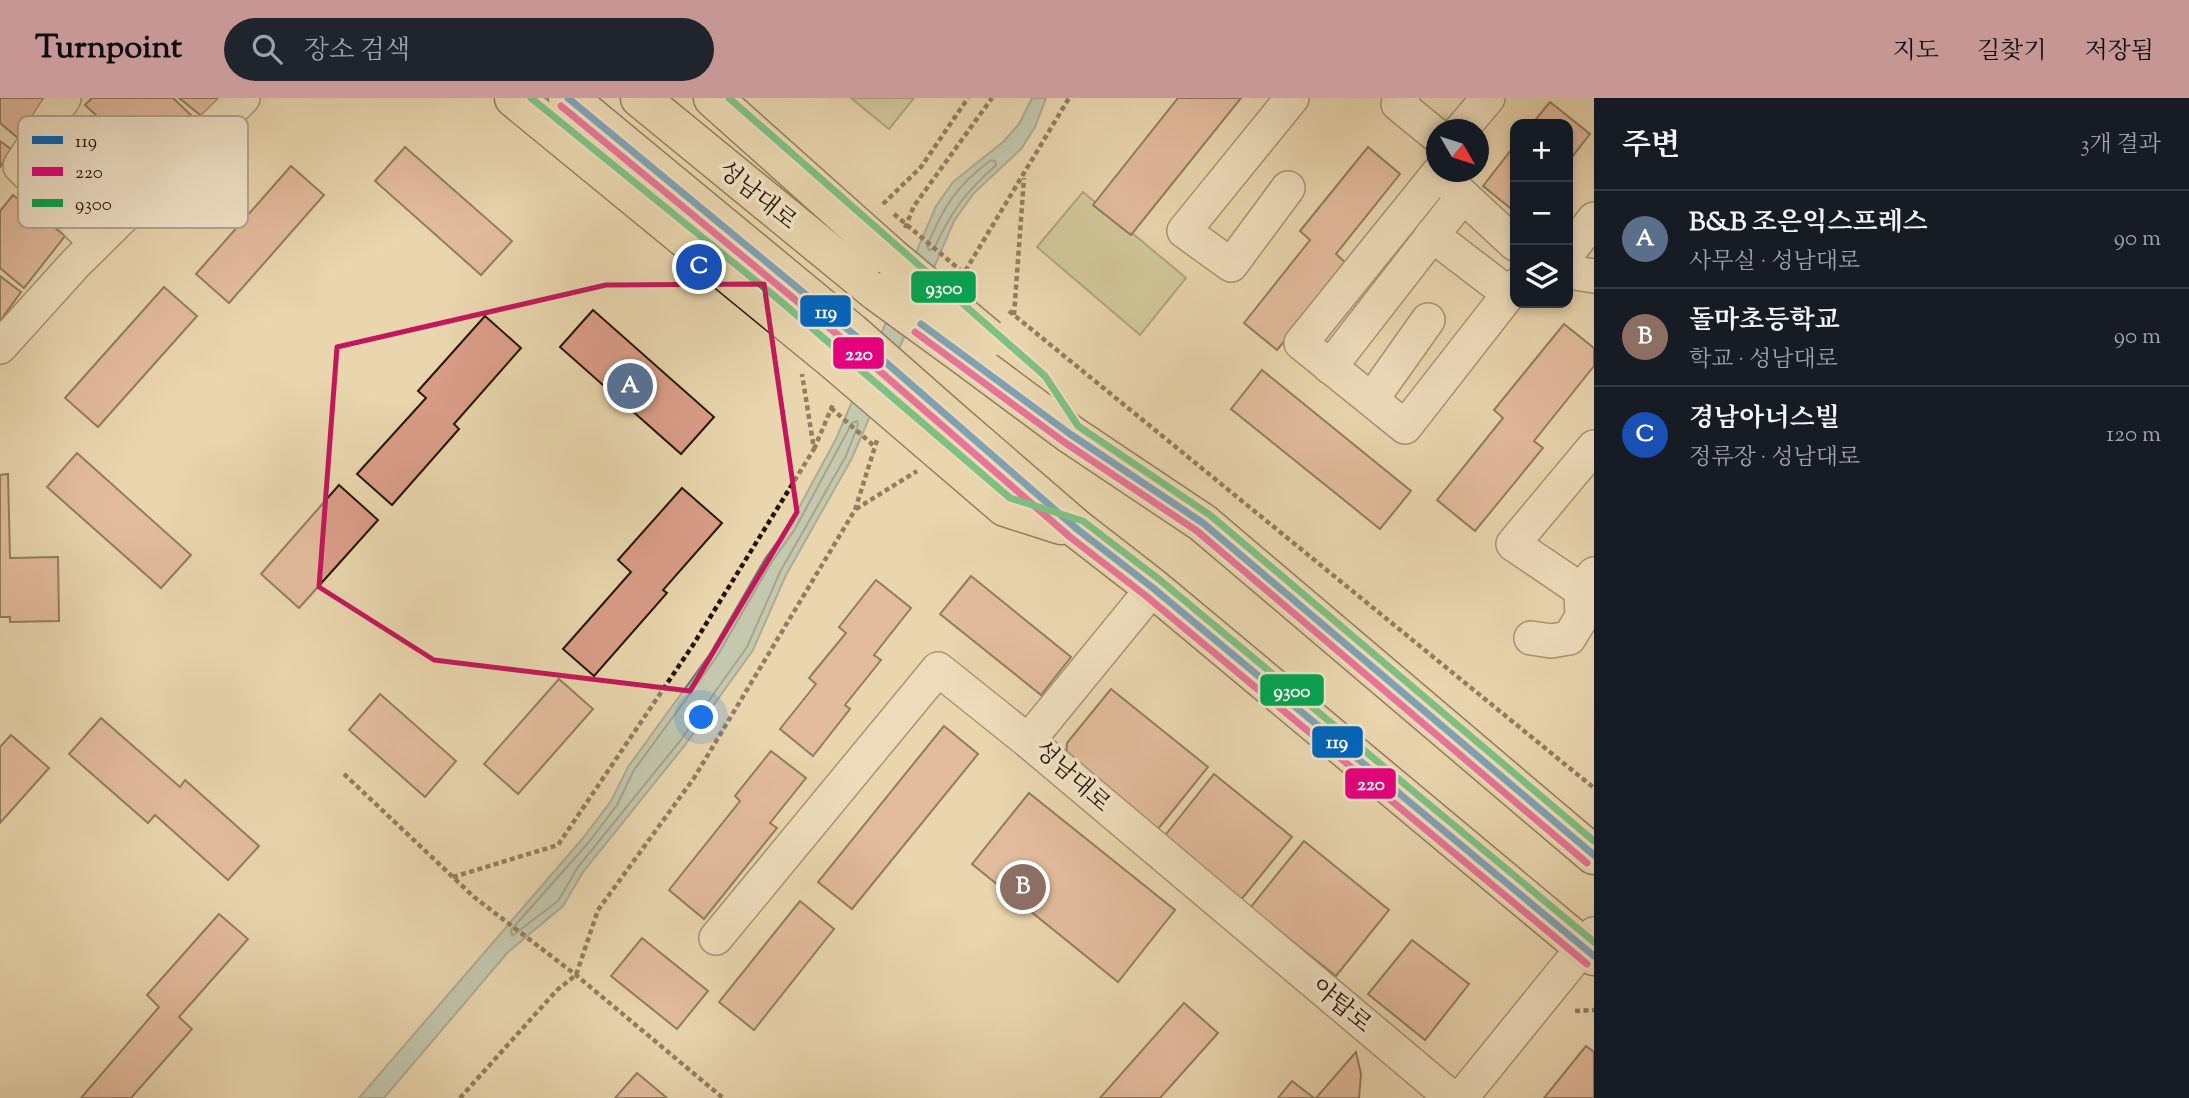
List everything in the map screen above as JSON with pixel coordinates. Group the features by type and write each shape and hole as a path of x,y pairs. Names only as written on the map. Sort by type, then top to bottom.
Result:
{"main road":[{"path":"514,98 829,353 932,441 1077,530 1153,588 1590,946"},
{"name":"성남대로","path":"568,98 829,353"},
{"name":"성남대로","path":"640,98 877,292 994,330"},
{"path":"713,98 891,257 994,330 1070,434 1203,523 1594,855"}],"street":[{"path":"52,116 64,98"},
{"path":"225,116 243,98"},
{"path":"1288,188 1231,265 1184,231 1292,98"},
{"path":"1470,119 1488,98"},
{"path":"1397,100 1426,125"},
{"path":"1431,182 1301,344 1405,427 1510,293"},
{"path":"1448,182 1510,239"},
{"path":"1330,367 1463,196"},
{"path":"1573,246 1594,219"},
{"path":"81,228 96,243"},
{"path":"0,347 111,228"},
{"path":"1432,235 1510,289"},
{"path":"1573,273 1594,276"},
{"path":"1372,399 1428,320"},
{"path":"1531,638 1551,641 1569,638 1582,617 1588,582 1513,544 1594,447"},
{"name":"성남대로","path":"1153,588 1028,741 1231,912"},
{"path":"716,938 938,669 1028,741"},
{"name":"야탑로","path":"1231,912 1452,1098"},
{"path":"1461,1098 1590,946"}],"path":[{"path":"883,204 921,167 968,98"},
{"path":"959,282 1069,98"},
{"path":"1024,177 994,330 1594,788"},
{"path":"894,214 973,281"},
{"path":"453,877 558,845 693,645 814,449 829,353"},
{"path":"831,408 873,445"},
{"path":"460,1098 557,990 576,975 598,910 694,778 855,510 873,445 880,434"},
{"path":"855,510 932,441"},
{"path":"344,774 474,897 576,975 723,1098"},
{"path":"1576,1011 1594,1010"}],"highlighted area":[{"path":"764,284 797,512 690,691 434,660 319,587 337,347 606,285"}],"green space":[{"path":"851,98 914,98 889,129"},
{"path":"1083,192 1186,278 1140,335 1037,247"}],"water":[{"path":"1032,98 1046,98 1035,127 1021,149 974,193 954,221 852,458 786,575 753,650 685,745 583,872 563,906 508,952 384,1098 359,1098 583,838 611,801 628,767 710,654 765,559 789,526 836,439 936,206 953,182 1003,142 1019,124"}],"building":[{"path":"0,98 50,98 36,116 18,116 18,138 0,123"},
{"path":"92,98 173,98 192,116 97,116 85,105"},
{"path":"179,98 228,98 214,116 202,116"},
{"path":"1178,98 1241,98 1131,235 1093,205"},
{"path":"1550,102 1571,119 1536,119"},
{"path":"1573,120 1590,134 1573,156"},
{"path":"0,141 12,150 0,167"},
{"path":"405,147 512,241 481,275 375,181"},
{"path":"1368,147 1400,174 1336,254 1347,264 1277,350 1244,323 1310,240 1300,231"},
{"path":"1510,151 1510,208 1483,186 1489,182"},
{"path":"291,166 324,195 229,303 196,274 236,228 248,228 248,215"},
{"path":"13,195 18,199 18,228 55,228 65,236 24,288 0,268 0,211"},
{"path":"0,276 21,292 0,321"},
{"path":"164,287 197,316 98,427 65,398"},
{"path":"593,310 714,417 681,454 560,347"},
{"path":"485,316 521,348 454,424 459,429 392,505 357,474 426,398 418,391"},
{"path":"1564,324 1594,348 1594,366 1534,441 1543,448 1475,531 1437,500 1503,418 1494,410"},
{"path":"1262,370 1411,491 1380,529 1231,409"},
{"path":"77,453 191,555 161,588 47,487"},
{"path":"8,474 10,558 58,557 59,621 10,622 10,617 0,617 0,475"},
{"path":"339,485 378,520 299,608 261,574"},
{"path":"682,488 722,523 663,590 667,593 594,676 563,649 631,572 618,560"},
{"path":"971,576 1071,657 1041,695 940,614"},
{"path":"876,580 911,608 874,655 881,660 845,705 850,709 813,756 780,729 816,684 809,678 846,633 839,627"},
{"path":"559,679 593,709 518,794 484,764"},
{"path":"1111,689 1208,767 1154,834 1066,762 1067,743"},
{"path":"380,694 456,761 425,797 349,730"},
{"path":"101,718 180,787 185,780 259,846 228,880 155,815 148,823 69,754"},
{"path":"944,726 978,754 852,909 818,882"},
{"path":"11,735 49,768 0,823 0,747"},
{"path":"771,751 806,778 770,823 777,828 704,919 669,890 740,801 735,796"},
{"path":"1214,774 1292,837 1240,901 1163,838"},
{"path":"1029,793 1175,910 1118,982 972,864"},
{"path":"1304,841 1389,910 1336,976 1250,908"},
{"path":"800,901 834,929 754,1030 719,1002"},
{"path":"219,914 248,939 179,1017 192,1029 131,1098 81,1098 159,1007 147,995"},
{"path":"642,938 708,991 677,1029 611,976"},
{"path":"1412,940 1469,984 1425,1040 1368,994"},
{"path":"1184,1003 1218,1033 1160,1098 1100,1098"},
{"path":"1586,1046 1594,1052 1594,1098 1544,1098"},
{"path":"1356,1052 1361,1074 1359,1098 1316,1098"},
{"path":"637,1073 667,1098 615,1098"},
{"path":"1292,1081 1314,1098 1278,1098"}],"transit line":[{"name":"9300","path":"531,98 778,299 1010,498 1083,521 1160,580 1594,942"},
{"name":"119","path":"568,98 851,332 1077,529 1153,588 1594,956"},
{"name":"9300","path":"729,98 1045,376 1078,426 1210,515 1594,841"},
{"name":"220","path":"561,106 844,340 1070,537 1146,596 1587,964"},
{"name":"119","path":"921,324 1070,434 1203,523 1594,855"},
{"name":"220","path":"915,332 1064,442 1197,531 1587,863"}],"place":[{"name":"경남아너스빌","path":"699,267"},
{"name":"B&B 조은익스프레스","path":"630,386"},
{"name":"돌마초등학교","path":"1023,887"}]}
